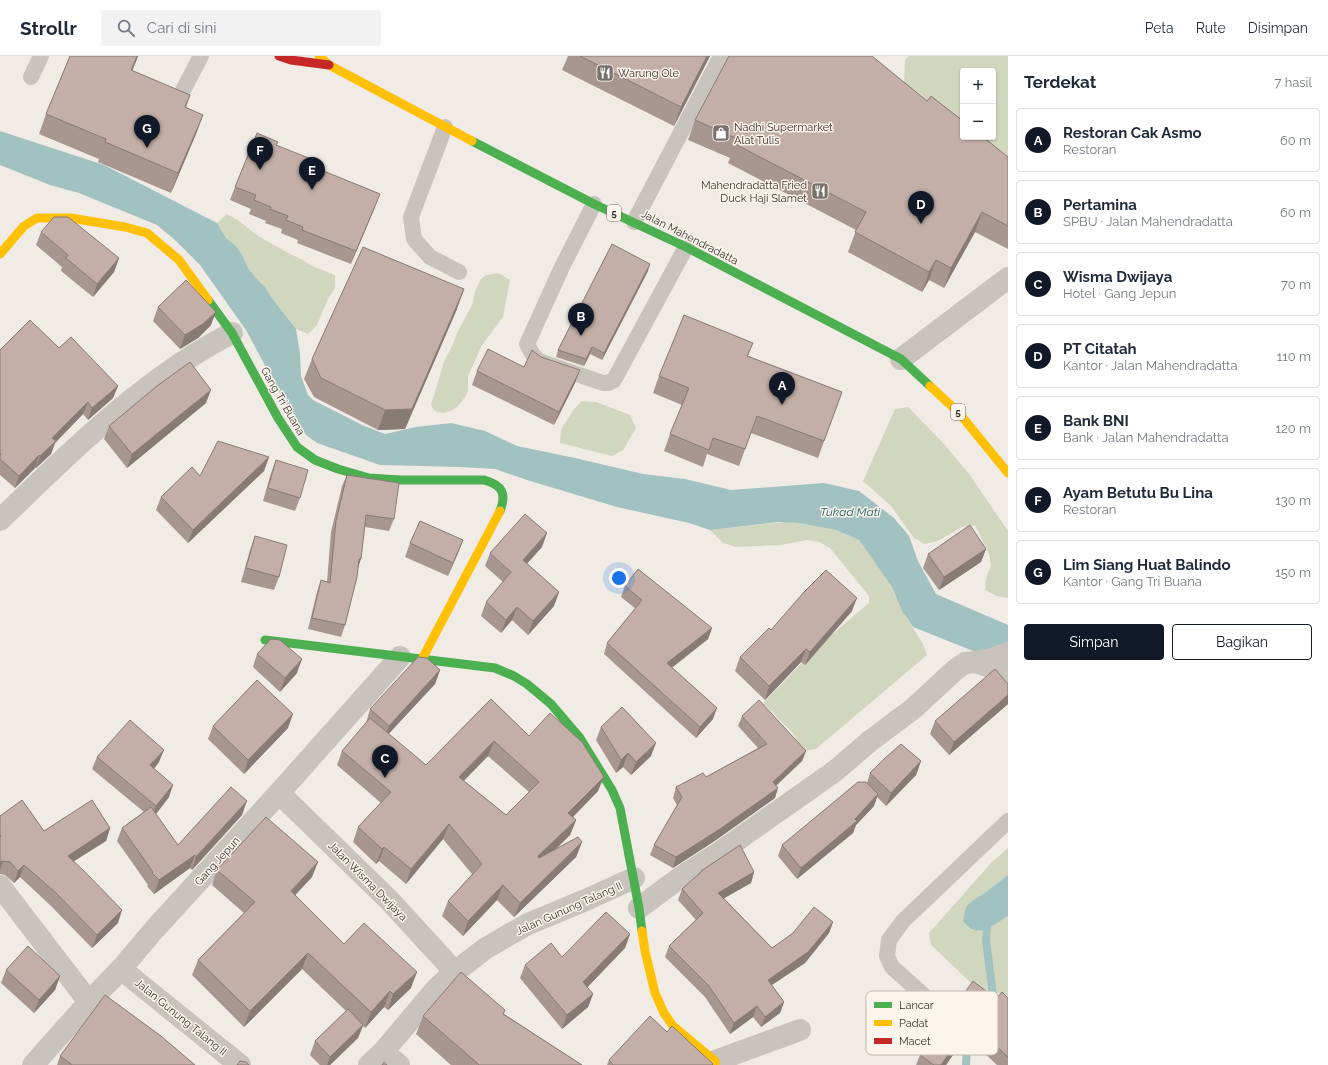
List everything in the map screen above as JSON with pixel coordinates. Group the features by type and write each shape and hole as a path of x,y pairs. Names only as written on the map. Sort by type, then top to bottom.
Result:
{"main road":[{"name":"Jalan Mahendradatta","path":"280,56 291,60 329,65"},
{"name":"Jalan Mahendradatta","path":"319,56 329,65 444,127 594,204 686,247 901,359 959,413 1008,473"},
{"name":"Gang Tri Buana","path":"0,254 24,226 37,218 71,218 125,227 147,233 179,260 232,333 278,418 297,448 316,460 338,469 369,478 400,480 484,480 494,482 499,486 503,491 504,499 496,519 422,659"},
{"path":"265,640 495,668 521,680 551,704 580,738 612,790 620,808 634,878 645,952 656,992 664,1013 674,1026 715,1063"}],"street":[{"path":"901,359 1008,278"},
{"path":"0,520 87,436 126,404 168,372 195,354 232,333"},
{"name":"Gang Jepun","path":"33,1065 89,1002 122,969 158,925 279,793 400,657"},
{"path":"639,908 678,879 723,850 835,771 870,741 914,708 955,670 965,663 991,658 1008,673"},
{"name":"Jalan Wisma Dwijaya","path":"279,793 389,900 455,972"},
{"name":"Jalan Gunung Talang II","path":"384,1061 437,988 486,948 528,924 634,878"},
{"path":"0,886 89,1002"},
{"name":"Jalan Gunung Talang II","path":"122,969 163,1004 240,1065"},
{"path":"715,1063 800,1030"}],"lane":[{"path":"31,77 41,56"},
{"path":"181,94 201,56"},
{"path":"634,222 721,56"},
{"path":"444,127 412,217 414,239 430,257 459,272"},
{"path":"594,204 562,267 527,344 533,355 539,361 603,383 608,383 614,380 686,247"},
{"path":"919,991 892,967 887,956 889,940 903,921 1008,821"}],"green space":[{"path":"909,56 1008,56 1008,165 977,140 996,140 996,68 960,68 960,126 904,83 905,60"},
{"path":"227,214 238,220 258,236 312,266 335,275 335,288 328,299 317,325 308,334 296,329 265,287 248,268 243,256 236,246 226,238 217,223"},
{"path":"498,273 510,280 503,317 482,345 468,376 468,390 466,396 457,407 451,411 444,413 437,412 431,405 444,362 472,305 475,292 481,279 486,275"},
{"path":"582,401 596,402 630,415 636,428 623,450 612,456 560,443 561,430 574,409"},
{"path":"908,407 944,444 969,474 1008,531 1008,598 997,596 985,590 986,578 991,566 989,554 975,525 962,527 938,541 925,544 914,538 891,506 863,481 895,409"},
{"path":"786,522 836,530 859,540 892,587 902,611 923,644 927,655 816,749 803,751 793,733 763,703 816,648 869,603 869,596 830,548 819,542 807,540 781,545 736,547 723,543 710,530"},
{"path":"1008,848 1008,875 971,902 963,921 967,927 972,930 987,928 1008,916 1008,997 998,993 998,991 980,989 969,981 931,945 929,933 991,863"}],"water":[{"name":"Tukad Mati","path":"0,131 104,165 217,223 226,238 236,246 243,256 248,268 265,287 296,329 300,353 301,376 308,395 313,400 362,425 385,434 416,427 451,423 485,431 517,446 643,474 685,479 731,490 824,483 859,491 894,518 909,536 918,561 936,594 1008,625 1008,665 913,627 902,611 892,587 859,540 836,530 799,523 779,522 710,530 689,523 617,507 495,469 380,465 317,443 306,435 282,397 246,330 200,265 175,240 157,225 79,193 50,185 0,165"},
{"path":"1008,875 1008,916 991,927 979,931 968,927 963,921 966,907"}],"building":[{"path":"70,56 137,56 131,70 190,95 185,107 203,115 178,173 105,142 106,139 46,114"},
{"path":"580,56 707,56 681,107"},
{"path":"729,56 872,56 927,101 931,96 960,119 960,140 987,140 1008,157 1008,226 982,212 951,268 936,260 929,272 855,232 866,212 735,144 738,139 695,120"},
{"path":"257,133 278,142 276,145 311,159 309,165 380,194 356,251 302,230 303,227 286,220 288,216 270,209 271,207 254,200 256,195 235,187"},
{"path":"54,217 68,217 119,258 97,284 66,258 68,255 41,232"},
{"path":"612,244 650,264 604,353 592,347 586,359 558,350"},
{"path":"363,247 464,289 412,409 385,410 321,378 312,359"},
{"path":"186,280 216,312 203,324 185,335 158,307"},
{"path":"684,315 753,343 747,356 842,392 824,441 757,416 745,449 713,438 709,450 670,434 689,388 659,376"},
{"path":"30,320 59,348 71,337 118,386 92,408 88,402 52,438 56,441 40,456 39,455 19,476 0,459 0,350"},
{"path":"488,349 524,367 532,350 541,357 580,370 559,412 477,371"},
{"path":"190,362 211,390 132,454 109,426 157,386"},
{"path":"218,441 269,457 193,530 161,497 192,467 200,476"},
{"path":"276,460 308,470 300,498 268,488"},
{"path":"347,475 399,483 394,519 366,515 361,559 359,559 357,577 345,625 312,618 321,580 330,583 336,521"},
{"path":"525,514 547,533 523,560 559,592 533,621 517,607 506,620 486,602 511,572 490,553"},
{"path":"420,521 463,540 453,563 410,543"},
{"path":"970,525 986,549 944,577 928,554"},
{"path":"255,536 287,545 279,577 246,568"},
{"path":"638,569 712,628 667,663 717,708 700,727 607,643 642,600 625,586"},
{"path":"826,570 857,598 810,652 806,649 769,686 740,657 769,628 771,630 804,592"},
{"path":"271,639 280,640 302,659 285,678 257,654"},
{"path":"418,657 427,658 440,670 389,726 370,709"},
{"path":"995,669 1008,684 1008,695 954,742 935,721"},
{"path":"257,680 293,714 248,760 213,726"},
{"path":"491,699 529,736 550,713 582,742 604,777 568,813 576,820 538,856 539,858 578,837 582,842 520,903 503,885 468,921 448,901 482,864 449,824 411,869 384,847 382,849 358,827 391,792 342,751 370,718 426,765","holes":["494,741 539,782 506,815 459,777"]},
{"path":"759,700 806,751 773,782 778,788 720,829 676,857 654,845 682,797 676,787 703,773 706,777 767,744 742,716"},
{"path":"622,707 656,743 636,762 628,753 621,760 601,727"},
{"path":"130,720 164,750 150,765 173,785 156,806 97,757"},
{"path":"901,744 921,761 891,793 870,773"},
{"path":"858,782 866,782 878,794 855,819 857,821 801,868 782,845"},
{"path":"231,787 247,801 196,857 195,855 159,880 152,873 153,872 122,828 151,807 178,845"},
{"path":"22,800 44,831 92,800 110,828 68,856 122,910 97,935 55,892 24,865 18,871 10,862 0,862 0,816"},
{"path":"266,817 318,862 291,891 344,944 364,923 417,972 393,994 390,991 371,1012 308,953 250,1011 198,960 255,902 217,870"},
{"path":"740,845 754,872 718,893 772,948 793,933 814,907 833,922 808,952 768,980 784,1002 765,1017 757,1006 734,1023 709,986 669,946 703,913 682,889 701,871"},
{"path":"606,912 630,934 583,982 593,994 567,1015 525,965 551,943 562,957"},
{"path":"28,946 60,976 39,1000 6,970"},
{"path":"461,972 505,1010 503,1014 582,1065 479,1065 423,1016"},
{"path":"973,981 986,991 966,991"},
{"path":"1002,992 1008,998 1008,1057 998,1048 998,997"},
{"path":"105,995 161,1036 195,1065 71,1065 60,1056"},
{"path":"348,1009 363,1025 330,1057 315,1041"},
{"path":"650,1016 667,1032 672,1026 713,1064 613,1065 609,1060"},
{"path":"920,1055 948,1055 941,1065 934,1065"},
{"path":"240,1061 246,1062 249,1065 237,1065"}],"waterway":[{"path":"987,928 986,940 992,991"},
{"path":"966,1055 966,1065"}],"traffic: fast":[{"path":"472,141 594,204 686,247 901,359 930,386"},
{"path":"208,300 232,333 278,418 297,447 315,460 338,469 369,478 400,480 484,480 499,487 503,495 500,511"},
{"path":"265,640 495,668 514,676 527,684 551,704 580,738 612,790 620,808 642,931"}],"traffic: slow":[{"path":"319,56 329,65 472,141"},
{"path":"0,254 24,226 37,218 71,218 125,227 147,233 179,260 208,300"},
{"path":"930,386 959,413 1008,473"},
{"path":"422,659 500,511"},
{"path":"642,931 655,993 664,1013 673,1026 715,1061 715,1065"}],"traffic: jam":[{"path":"279,56 291,60 329,65"}],"place":[{"name":"Warung Ole","path":"605,73"},
{"name":"Nadhi Supermarket Alat Tulis","path":"721,133"},
{"name":"Lim Siang Huat Balindo","path":"147,148"},
{"name":"Ayam Betutu Bu Lina","path":"260,170"},
{"name":"Bank BNI","path":"312,190"},
{"name":"Mahendradatta Fried Duck Haji Slamet","path":"820,191"},
{"name":"PT Citatah","path":"921,224"},
{"name":"Pertamina","path":"581,336"},
{"name":"Restoran Cak Asmo","path":"782,405"},
{"name":"Wisma Dwijaya","path":"385,778"}]}
